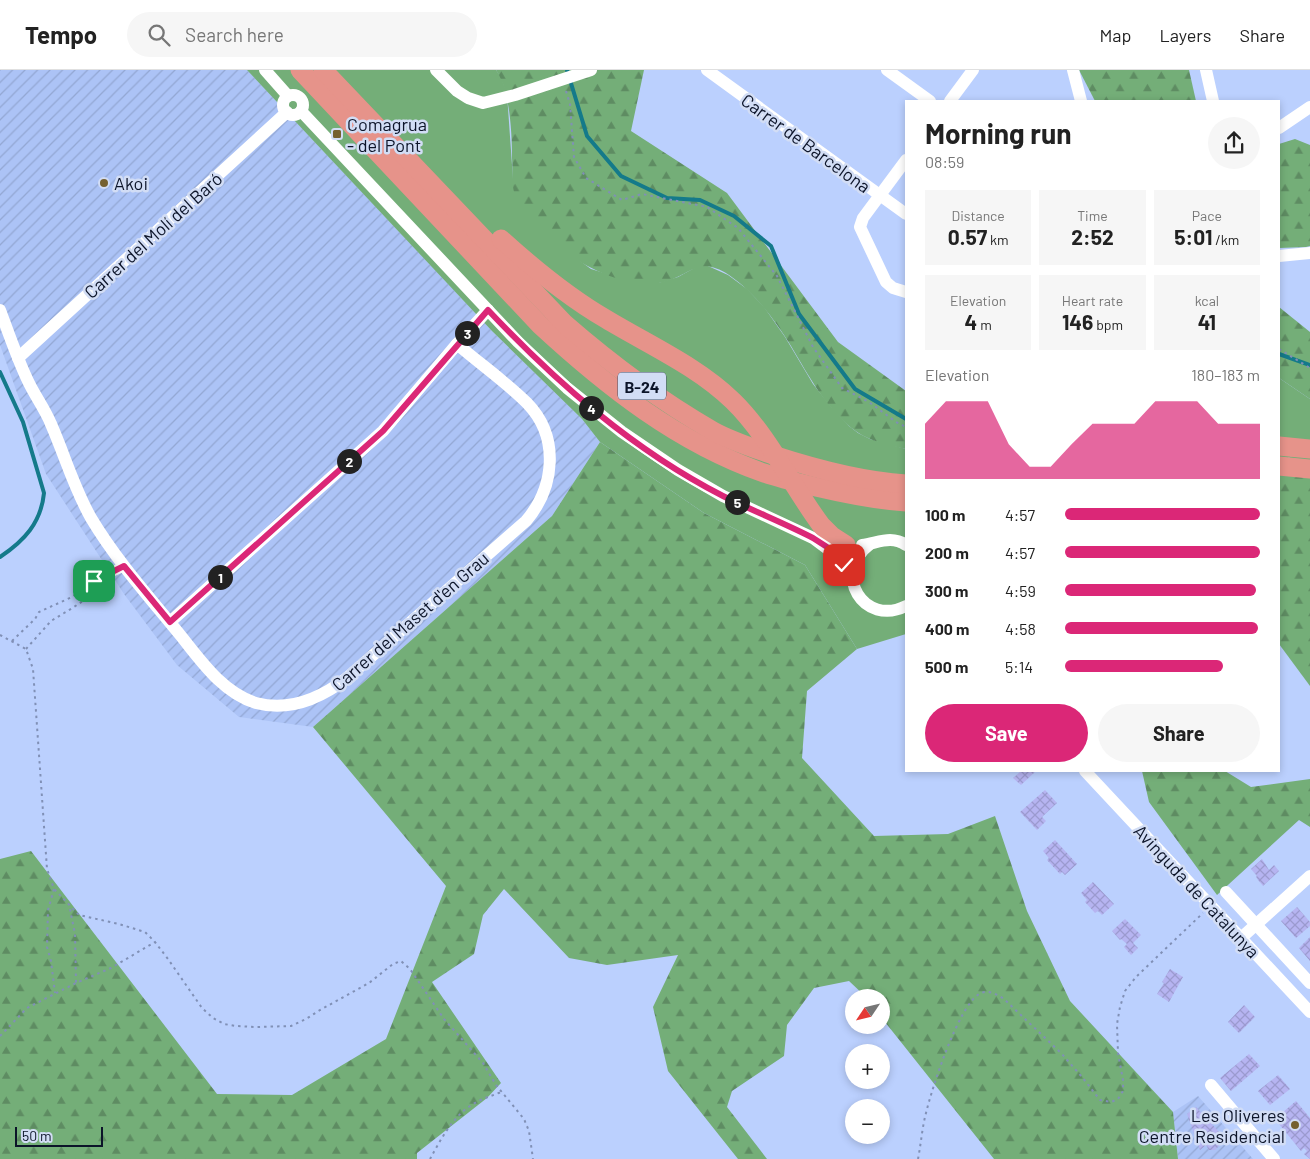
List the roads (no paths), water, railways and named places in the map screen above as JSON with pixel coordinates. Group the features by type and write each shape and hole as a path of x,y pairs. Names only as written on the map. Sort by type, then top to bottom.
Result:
{"highway":[{"name":"B-24","path":"300,70 540,325 581,363 648,413 702,446 765,473 857,497 905,502"},
{"name":"B-24","path":"323,70 565,324 602,356 664,400 714,432 749,447 840,475 905,484"},
{"path":"436,189 474,216 564,291 604,318 696,371 733,401 756,427 808,507 832,536 846,544"},
{"path":"1285,466 1310,469"}],"street":[{"path":"265,70 298,96 303,106 301,111 294,115 287,112 284,104 298,96 330,70"},
{"path":"436,70 457,91 473,100 483,102 515,95 587,71"},
{"name":"Carrer de Barcelona","path":"707,70 905,213"},
{"path":"887,70 929,100"},
{"path":"951,100 973,70"},
{"path":"1073,70 1081,100"},
{"path":"1206,70 1213,100"},
{"path":"1280,127 1310,107"},
{"path":"301,111 518,342 567,388 622,432 678,470 723,496 813,538 846,544 870,544"},
{"name":"Carrer del Molí del Baró","path":"18,358 287,112"},
{"path":"905,161 861,221 861,232 886,282 893,288 905,292"},
{"path":"1280,256 1310,253"},
{"name":"Carrer del Maset d'en Grau","path":"0,310 18,358 51,424 72,479 82,501 104,539 211,672 242,697 274,705 287,705 313,699 332,690 526,521 535,511 542,498 550,471 548,443 539,420 527,403 457,344"},
{"path":"170,622 383,431 488,310"},
{"path":"813,538 837,556 852,576"},
{"path":"904,608 888,611 877,610 867,604 859,597 854,587 852,576 853,566 857,557 870,544 892,539 905,545"},
{"name":"Avinguda de Catalunya","path":"1086,772 1310,1012"},
{"path":"1241,938 1310,876"},
{"name":"Avinguda de Catalunya","path":"1226,892 1310,983"},
{"path":"1211,1085 1274,1159"}],"waterway":[{"path":"567,70 587,136 621,176 667,198 700,200 734,216 771,246 799,314 855,389 905,418"},
{"path":"1280,354 1310,365"},
{"path":"0,372 23,422 44,493 39,513 30,530 24,538 0,557"}],"place":[{"name":"Comagrua - del Pont","path":"337,134"},
{"name":"Akoi","path":"104,183"},
{"name":"Les Oliveres Centre Residencial","path":"1295,1125"}]}
